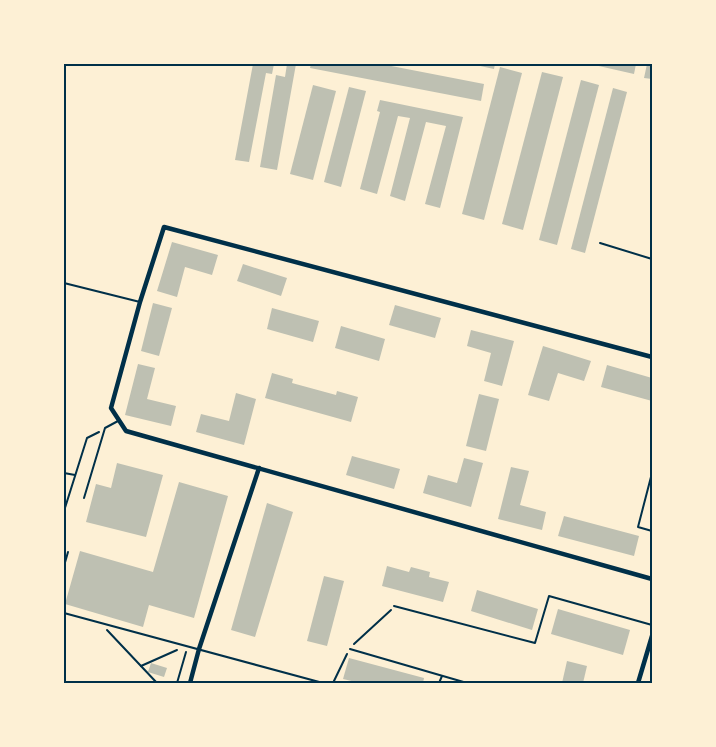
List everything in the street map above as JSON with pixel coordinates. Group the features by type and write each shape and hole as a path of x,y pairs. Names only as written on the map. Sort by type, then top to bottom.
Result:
{"street":[{"path":"652,357 164,228 140,302 111,408 126,431 652,579"},
{"path":"190,683 199,649 259,468"},
{"path":"638,683 652,636"}],"lane":[{"path":"600,243 652,258"},
{"path":"64,283 140,302"},
{"path":"84,498 105,428 119,421"},
{"path":"652,473 638,527 652,531"},
{"path":"64,566 68,552"},
{"path":"394,606 535,643 549,596 652,625"},
{"path":"64,613 323,683"},
{"path":"350,649 467,683"},
{"path":"439,683 442,676"}],"path":[{"path":"64,511 87,438 105,428"},
{"path":"64,473 75,475"},
{"path":"333,683 350,649 394,606"},
{"path":"99,622 157,683"},
{"path":"141,666 187,646"},
{"path":"177,683 187,646"}],"building":[{"path":"253,64 274,64 272,74 266,73 249,162 235,160"},
{"path":"287,64 296,64 277,170 260,167 276,75 285,77"},
{"path":"311,64 381,64 484,84 481,101 310,68"},
{"path":"471,64 495,64 494,69"},
{"path":"590,64 636,64 634,74"},
{"path":"647,64 652,64 652,79 644,78"},
{"path":"500,67 522,73 484,220 462,214"},
{"path":"542,72 563,77 523,230 502,224"},
{"path":"581,80 599,85 557,245 539,240"},
{"path":"313,85 336,91 313,180 290,174"},
{"path":"349,87 366,91 341,187 324,182"},
{"path":"613,88 627,92 585,253 571,249"},
{"path":"380,100 463,117 440,208 425,204 446,126 426,122 405,201 390,196 410,118 398,116 377,194 360,189 380,112 377,111"},
{"path":"172,242 218,255 212,275 185,267 177,297 157,291"},
{"path":"243,264 287,278 281,296 237,281"},
{"path":"153,303 172,308 159,356 141,351"},
{"path":"395,305 441,318 435,338 389,325"},
{"path":"272,308 319,321 313,342 267,329"},
{"path":"341,326 385,339 379,361 335,348"},
{"path":"471,330 514,341 502,386 484,381 491,353 467,346"},
{"path":"543,346 591,361 584,381 558,373 549,401 528,395"},
{"path":"138,364 155,368 147,399 176,406 171,426 125,415"},
{"path":"607,365 652,378 652,401 601,387"},
{"path":"272,373 293,379 292,383 336,395 337,391 358,397 351,422 265,398"},
{"path":"236,393 256,399 244,445 196,432 201,414 229,421"},
{"path":"479,394 499,399 486,451 466,446"},
{"path":"352,456 400,469 394,489 346,475"},
{"path":"464,458 483,463 471,507 423,493 428,475 457,483"},
{"path":"117,463 163,475 146,537 86,522 96,484 111,488"},
{"path":"511,467 529,471 520,505 546,512 542,530 498,519"},
{"path":"179,482 228,496 194,618 149,605 143,627 65,604 80,551 153,572"},
{"path":"267,503 293,512 255,637 231,630"},
{"path":"564,516 639,536 634,556 558,536"},
{"path":"387,566 409,572 411,567 430,572 429,577 449,582 443,602 382,586"},
{"path":"324,576 344,581 327,646 307,641"},
{"path":"477,590 538,609 532,630 471,611"},
{"path":"558,609 630,630 623,655 551,634"},
{"path":"349,658 424,678 423,683 360,683 343,679"},
{"path":"567,661 587,666 583,683 562,683"},
{"path":"151,663 167,668 164,677 148,672"}]}
